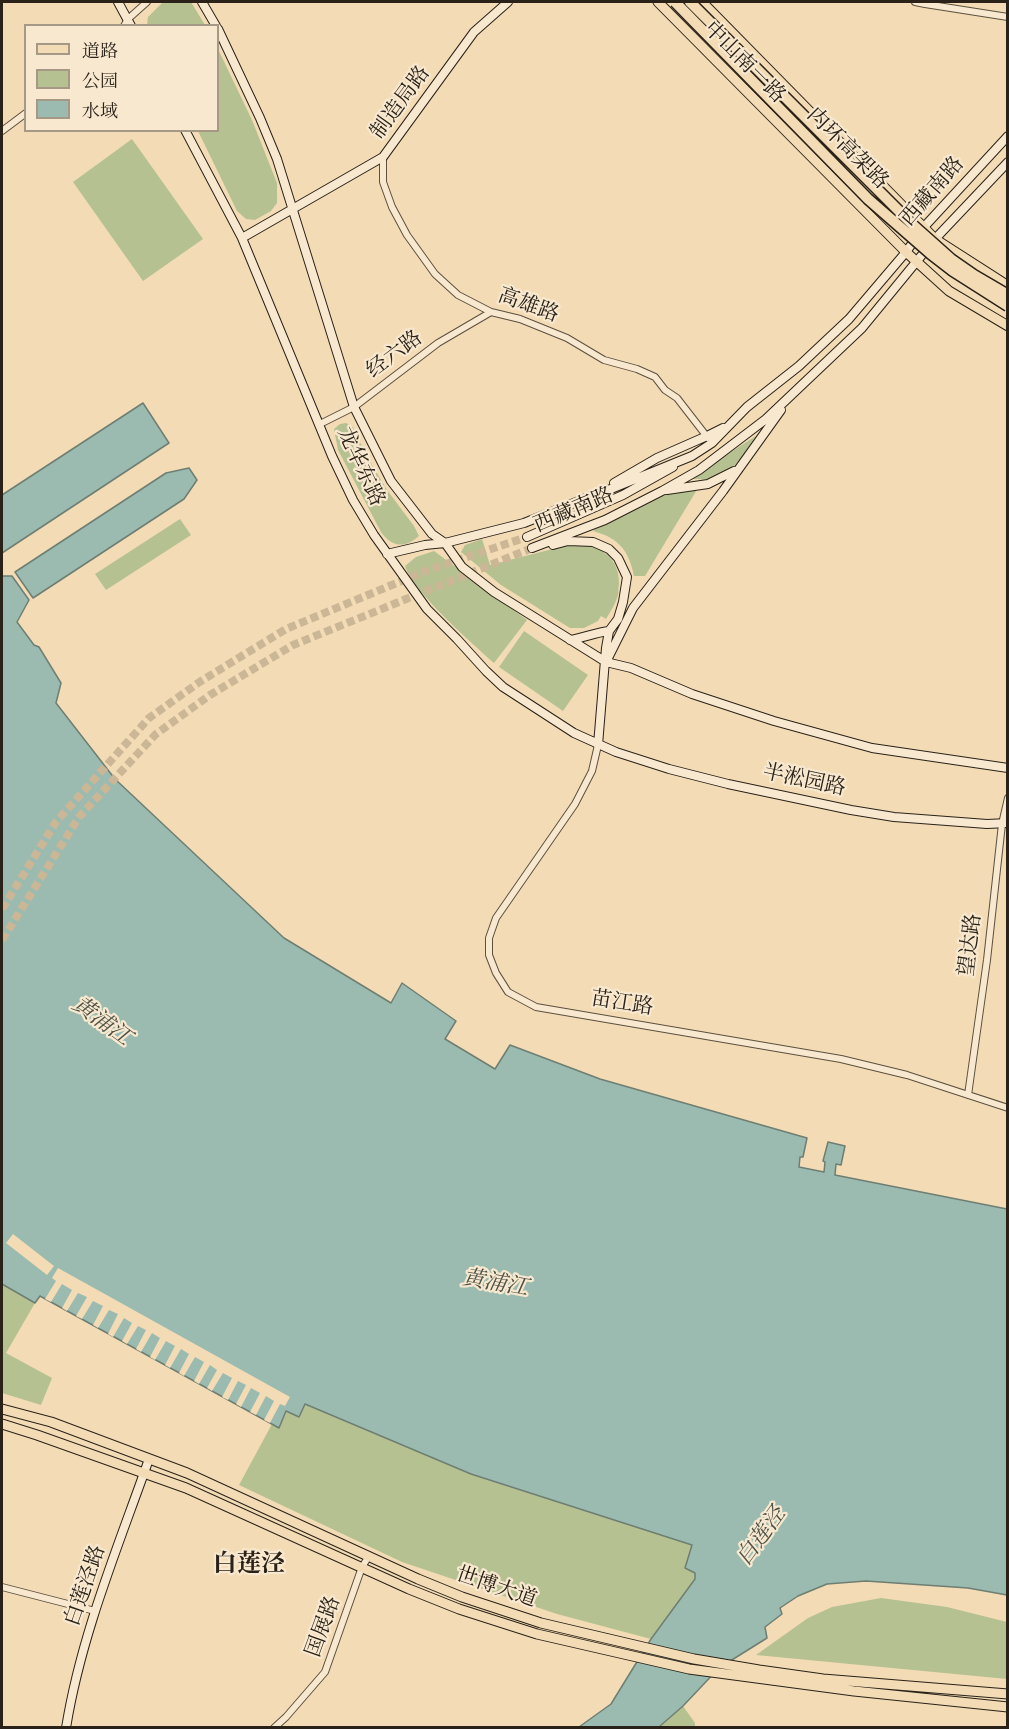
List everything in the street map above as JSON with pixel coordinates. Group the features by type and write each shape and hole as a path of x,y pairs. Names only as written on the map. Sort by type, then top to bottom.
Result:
{"highway":[{"name":"内环高架路","path":"675,2 868,199 953,271 1008,306"},
{"name":"内环高架路","path":"690,2 914,226 951,259 1008,295"}],"main road":[{"path":"118,2 128,23"},
{"name":"龙华东路","path":"202,2 215,24"},
{"name":"制造局路","path":"242,238 383,158 474,32 508,2"},
{"name":"中山南一路","path":"658,2 906,252 949,291 1008,326"},
{"name":"中山南一路","path":"702,2 935,239 1008,286"},
{"name":"龙华东路","path":"219,31 277,159 354,407 391,481 432,534 445,543 462,567 494,592 606,662"},
{"name":"龙华东路","path":"186,132 242,238 332,456 353,500 374,535 427,609 503,687 574,733 598,745"},
{"name":"西藏南路","path":"387,554 524,524 692,456 798,366 849,318 906,252 924,227 1008,136"},
{"name":"西藏南路","path":"598,745 606,648 609,631 618,620 626,591 627,577 618,558 609,549 593,542 568,541 532,548 605,520 662,491 699,470 766,419 862,328 935,239 1008,162"},
{"name":"西藏南路","path":"606,662 633,608 723,490 795,390"},
{"name":"西藏南路","path":"596,495 657,458 710,440"},
{"path":"527,537 623,495 692,456"},
{"path":"662,491 708,484 737,469"},
{"path":"570,640 609,631"},
{"path":"606,662 631,668 692,694 774,721 872,748 1008,768"},
{"name":"半淞园路","path":"598,745 669,769 851,810 894,817 1005,823"},
{"name":"世博大道","path":"2,1409 51,1422 149,1459 226,1490 462,1598 541,1623 694,1659 823,1683 949,1702 1008,1707"},
{"name":"世博大道","path":"2,1424 37,1434 186,1488 409,1589 459,1609 537,1634 689,1669 823,1683 1008,1694"},
{"name":"白莲泾路","path":"66,1728 72,1692 95,1611 149,1459"}],"street":[{"path":"128,23 147,2"},
{"path":"915,2 1008,17"},
{"path":"2,130 24,114"},
{"name":"高雄路","path":"383,158 382,182 392,207 419,254 435,274 458,295 491,312 520,319 567,338 604,360 637,369 655,377 665,390 677,398 710,440"},
{"name":"经六路","path":"320,424 354,407 438,343 491,312"},
{"name":"苗江路","path":"598,745 592,771 575,804 496,918 489,938 489,955 496,973 508,992 536,1007 841,1059 907,1075 1008,1108"},
{"name":"望达路","path":"968,1095 1008,798"},
{"name":"国展路","path":"274,1728 325,1672 362,1567 369,1556"},
{"path":"2,1587 95,1611"}],"green space":[{"path":"163,2 191,2 204,24 147,24 148,17"},
{"path":"219,51 252,120 277,183 277,203 271,211 255,220 246,219 237,211 198,132 219,132"},
{"path":"132,139 203,239 143,281 73,182"},
{"path":"346,423 353,427 387,490 414,526 419,536 414,540 398,544 389,541 381,532 338,450 334,429"},
{"path":"756,436 738,462 726,473 712,479 692,479 696,474"},
{"path":"698,488 645,576 634,576 629,559 621,547 610,537 593,531 598,526 669,492"},
{"path":"180,519 191,535 106,590 95,574"},
{"path":"482,539 490,565 572,544 598,549 605,553 616,566 619,584 615,603 606,619 601,616 598,621 584,628 570,628 501,585 461,552 465,545"},
{"path":"434,551 527,620 494,663 444,617 410,577 405,566 416,557"},
{"path":"524,631 588,675 563,711 499,667"},
{"path":"2,1284 35,1303 6,1353 52,1378 41,1405 2,1393"},
{"path":"304,1404 471,1474 693,1545 696,1577 651,1639 557,1614 402,1562 239,1485 272,1424 279,1427 287,1411"},
{"path":"881,1598 947,1607 1007,1622 1007,1679 756,1655 808,1618 832,1607"},
{"path":"683,1706 695,1723 695,1727 659,1728"}],"water":[{"path":"143,403 169,443 2,553 2,495"},
{"path":"189,468 197,480 184,499 33,598 15,572 166,473"},
{"name":"黄浦江","path":"2,576 12,576 29,600 17,622 34,645 39,647 61,683 56,703 115,779 284,938 391,1003 402,983 456,1021 445,1039 495,1069 510,1045 600,1079 807,1138 799,1167 824,1172 825,1162 823,1161 828,1142 845,1146 841,1165 836,1164 835,1175 1007,1209 1007,1595 968,1588 866,1581 827,1584 798,1596 780,1608 782,1614 765,1627 767,1638 719,1668 683,1706 659,1727 579,1727 611,1704 651,1639 695,1579 695,1573 685,1568 692,1545 471,1474 305,1404 299,1417 286,1411 279,1428 40,1296 35,1303 2,1284"}],"pier":[{"path":"13,1234 54,1266 47,1275 6,1243"},
{"path":"58,1268 290,1397 285,1406 280,1404 270,1423 264,1420 274,1401 266,1396 256,1415 250,1412 260,1393 251,1388 241,1407 236,1404 246,1385 238,1381 228,1400 222,1397 232,1378 223,1373 212,1391 207,1388 217,1370 210,1365 199,1384 194,1381 204,1362 195,1357 184,1376 179,1373 189,1354 181,1349 170,1368 165,1365 175,1346 166,1341 155,1360 150,1357 160,1338 152,1333 141,1352 136,1349 146,1330 138,1326 127,1344 122,1341 132,1323 124,1318 113,1337 108,1334 118,1314 109,1310 98,1328 93,1325 103,1306 93,1301 82,1319 76,1316 87,1297 78,1293 67,1311 62,1308 72,1290 62,1284 51,1302 45,1299 56,1281 52,1278"}],"tunnel":[{"path":"2,909 56,822 149,718 201,681 286,629 428,570 527,537"},
{"path":"2,940 79,817 156,734 210,695 293,645 532,548"}],"district":[{"name":"白莲泾","path":"249,1565"}]}
